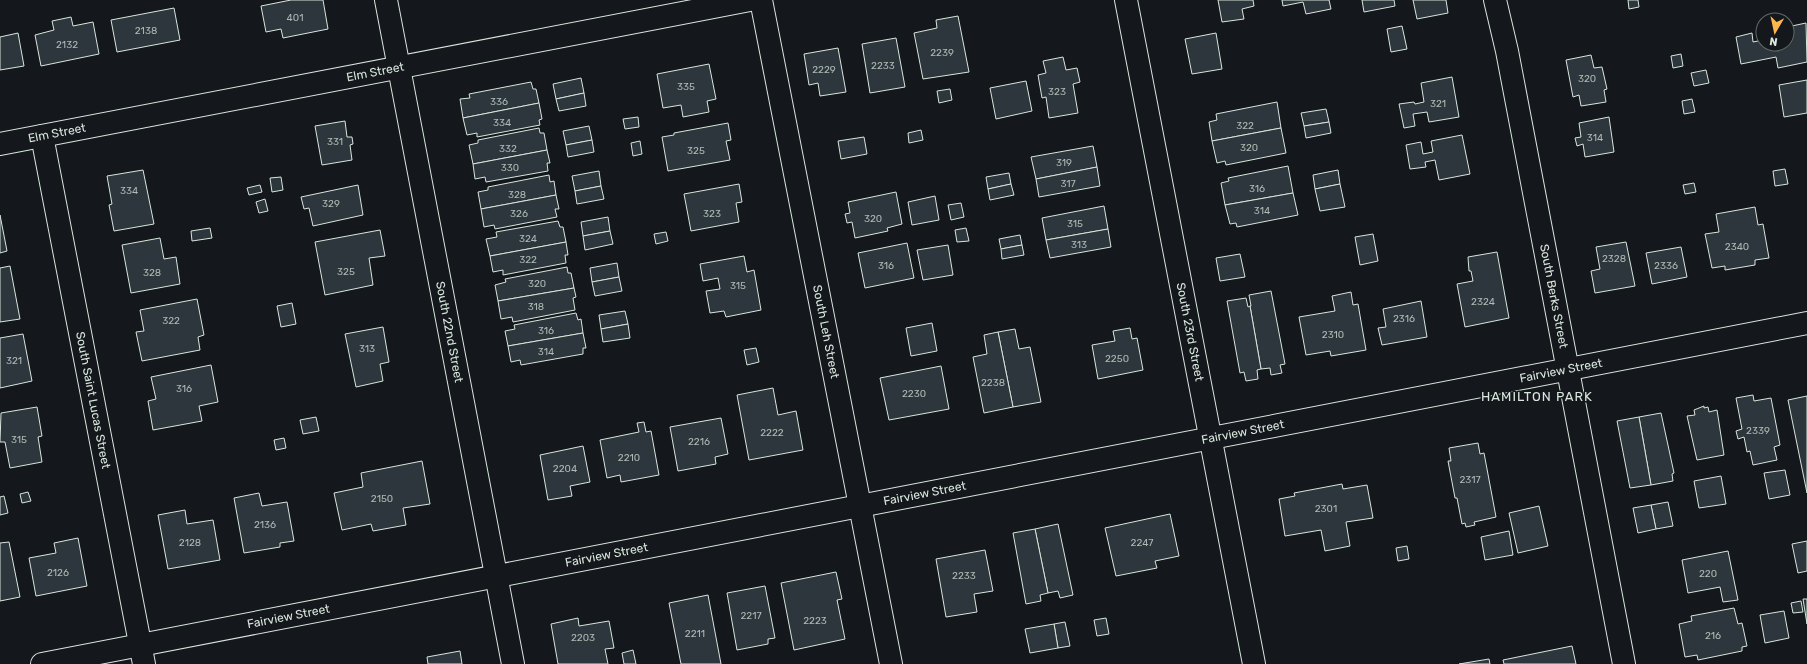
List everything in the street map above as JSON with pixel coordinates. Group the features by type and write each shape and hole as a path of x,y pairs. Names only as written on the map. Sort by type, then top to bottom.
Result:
{"street":[{"name":"South 22nd Street","path":"386,0 513,664"},
{"name":"Elm Street","path":"0,144 750,0"},
{"name":"South Leh Street","path":"761,0 891,664"},
{"name":"South 23rd Street","path":"1126,0 1254,664"},
{"name":"South Berks Street","path":"1495,0 1508,59 1624,664"},
{"name":"South Saint Lucas Street","path":"42,136 142,655"},
{"name":"Fairview Street","path":"42,664 142,655 497,576 1807,323"}],"building":[{"path":"291,0 323,0 328,29 283,38 281,29 266,32 261,6"},
{"path":"1218,0 1253,0 1254,6 1242,9 1244,19 1222,22"},
{"path":"1282,0 1329,0 1331,9 1306,14 1303,2 1283,6"},
{"path":"1362,0 1394,0 1395,6 1364,12"},
{"path":"1413,0 1446,0 1448,13 1417,19"},
{"path":"1628,0 1638,0 1639,7 1629,9"},
{"path":"174,8 180,40 117,52 111,20"},
{"path":"958,16 969,72 923,79 914,33 937,28 936,20"},
{"path":"71,17 73,26 93,22 99,54 41,66 35,35 54,30 52,21"},
{"path":"1806,23 1807,62 1778,68 1776,57 1741,64 1736,37 1752,33 1753,42 1755,42 1755,52 1795,52 1795,25"},
{"path":"1402,26 1407,49 1391,52 1387,29"},
{"path":"18,33 24,66 0,70 0,37"},
{"path":"1216,33 1222,69 1192,74 1185,39"},
{"path":"896,38 905,87 870,93 862,44"},
{"path":"838,48 846,92 820,96 818,83 809,85 804,54"},
{"path":"1681,54 1683,66 1673,68 1671,56"},
{"path":"1591,55 1594,68 1602,67 1607,89 1604,90 1606,102 1581,106 1579,95 1573,97 1566,60"},
{"path":"1063,57 1066,70 1077,68 1080,82 1073,84 1078,113 1049,118 1046,97 1042,98 1038,75 1046,73 1043,61"},
{"path":"709,64 716,99 707,101 709,112 683,117 681,105 663,108 657,74"},
{"path":"1706,70 1709,83 1694,86 1691,73"},
{"path":"1452,77 1459,117 1429,122 1427,112 1413,114 1415,126 1404,128 1399,104 1414,102 1415,104 1424,102 1421,83"},
{"path":"581,78 584,93 556,99 553,84"},
{"path":"1807,80 1807,113 1784,117 1779,85"},
{"path":"1026,81 1032,111 996,119 990,88"},
{"path":"531,82 533,89 536,89 539,103 463,118 460,99 470,98 469,94"},
{"path":"950,89 952,100 939,103 937,91"},
{"path":"584,93 586,106 559,111 556,99"},
{"path":"1692,99 1695,112 1684,114 1682,101"},
{"path":"1277,102 1281,128 1212,141 1209,122 1217,120 1216,114"},
{"path":"539,103 542,119 539,120 540,125 477,137 477,133 467,135 463,118"},
{"path":"1326,109 1329,122 1304,126 1301,113"},
{"path":"638,117 639,127 625,129 623,119"},
{"path":"1609,117 1614,152 1585,157 1583,144 1577,146 1575,138 1581,137 1579,123"},
{"path":"345,121 347,137 352,137 353,144 350,145 352,160 322,165 315,126"},
{"path":"1329,122 1331,133 1306,138 1304,126"},
{"path":"728,123 731,140 726,141 730,160 668,171 662,137 674,135 674,133"},
{"path":"589,126 592,140 566,145 563,131"},
{"path":"539,128 540,133 544,133 547,150 473,164 469,145 478,143 478,140"},
{"path":"1281,128 1286,153 1226,165 1225,161 1217,163 1212,141"},
{"path":"921,130 923,140 909,143 908,133"},
{"path":"1462,135 1470,174 1439,180 1435,160 1425,162 1426,167 1410,169 1406,145 1421,142 1423,154 1433,152 1431,141"},
{"path":"864,137 867,154 841,159 838,141"},
{"path":"592,140 594,152 568,157 566,145"},
{"path":"640,141 642,154 633,156 631,143"},
{"path":"1093,146 1097,167 1036,179 1031,157"},
{"path":"547,150 550,163 547,163 548,171 486,182 485,177 475,179 473,164"},
{"path":"1288,166 1293,193 1225,205 1221,183 1229,181 1228,178"},
{"path":"1097,167 1100,186 1039,197 1036,179"},
{"path":"1785,169 1788,184 1775,186 1773,171"},
{"path":"143,170 154,224 114,231 109,205 112,204 107,176"},
{"path":"1338,170 1340,184 1315,189 1313,175"},
{"path":"599,171 601,186 575,191 572,176"},
{"path":"1009,173 1011,184 988,189 986,177"},
{"path":"549,175 550,182 554,181 556,195 481,209 478,192 488,190 488,187"},
{"path":"281,177 283,190 272,192 270,178"},
{"path":"1694,183 1696,192 1685,194 1683,185"},
{"path":"739,184 742,202 736,203 739,222 691,231 684,194"},
{"path":"1011,184 1014,195 990,200 988,189"},
{"path":"1340,184 1345,207 1320,211 1315,189"},
{"path":"260,185 262,192 249,195 247,188"},
{"path":"358,185 363,215 313,226 309,208 304,209 301,197"},
{"path":"601,186 604,199 577,204 575,191"},
{"path":"896,192 902,224 887,228 888,231 855,238 852,222 847,223 845,214 850,213 848,202"},
{"path":"1293,193 1298,215 1237,227 1236,223 1230,224 1225,205"},
{"path":"556,195 559,209 555,209 557,217 495,229 494,225 484,227 481,209"},
{"path":"935,196 939,220 912,225 908,202"},
{"path":"265,199 268,211 259,213 256,202"},
{"path":"961,203 964,217 951,220 948,205"},
{"path":"1104,206 1108,229 1046,240 1042,218"},
{"path":"1755,207 1758,225 1763,224 1769,258 1755,260 1755,265 1725,270 1725,266 1712,268 1705,234 1719,232 1716,214"},
{"path":"0,215 7,251 0,253"},
{"path":"608,217 610,231 583,236 581,222"},
{"path":"558,221 560,227 563,227 566,242 490,256 486,239 497,237 496,232"},
{"path":"210,228 212,238 192,241 191,231"},
{"path":"966,228 969,241 957,242 955,230"},
{"path":"1108,229 1111,247 1050,258 1046,240"},
{"path":"380,230 385,256 369,258 373,285 325,295 315,242"},
{"path":"610,231 613,244 585,250 583,236"},
{"path":"666,232 668,241 656,244 654,234"},
{"path":"1373,234 1378,261 1360,265 1355,237"},
{"path":"1020,235 1022,245 1001,249 999,239"},
{"path":"160,238 164,259 176,257 180,284 131,293 122,245"},
{"path":"566,242 568,255 565,255 566,263 503,275 503,270 493,272 490,256"},
{"path":"1626,242 1635,286 1595,293 1591,271 1600,269 1596,247"},
{"path":"907,243 914,278 865,288 858,253"},
{"path":"948,245 953,275 923,280 917,250"},
{"path":"1022,245 1024,255 1002,259 1001,249"},
{"path":"1681,247 1687,277 1652,284 1646,253"},
{"path":"1497,252 1509,318 1465,327 1457,284 1473,281 1471,271 1469,271 1468,257"},
{"path":"1240,254 1245,277 1220,281 1216,258"},
{"path":"744,256 747,272 754,270 761,310 726,317 724,311 710,313 706,291 720,289 718,278 703,281 700,264"},
{"path":"617,263 619,277 592,282 590,268"},
{"path":"10,266 20,319 0,322 0,268"},
{"path":"567,267 568,273 571,273 574,288 498,301 495,285 506,282 505,279"},
{"path":"619,277 622,291 595,296 592,282"},
{"path":"574,288 576,297 573,298 575,310 513,322 512,317 501,319 498,301"},
{"path":"1271,291 1285,364 1280,365 1282,373 1271,375 1270,368 1261,369 1249,295"},
{"path":"1351,292 1353,305 1358,304 1366,350 1331,356 1330,351 1306,355 1299,317 1335,311 1332,296"},
{"path":"1246,298 1248,307 1250,306 1261,369 1257,370 1258,379 1246,381 1244,372 1240,373 1227,301"},
{"path":"197,299 204,335 198,337 200,350 142,361 136,332 144,331 140,310"},
{"path":"1421,301 1427,337 1382,345 1378,328 1386,327 1383,309"},
{"path":"292,303 296,324 281,327 277,306"},
{"path":"625,311 628,324 601,329 599,315"},
{"path":"576,313 578,320 581,319 583,333 508,346 505,331 515,329 514,325"},
{"path":"932,323 937,351 911,356 906,328"},
{"path":"628,324 630,338 603,342 601,329"},
{"path":"383,327 389,362 380,364 383,381 356,387 345,334"},
{"path":"1130,328 1132,339 1137,338 1143,370 1098,379 1092,345 1115,341 1113,331"},
{"path":"1015,329 1019,349 1030,347 1041,402 1013,407 998,332"},
{"path":"998,332 1013,407 984,413 973,357 987,354 984,335"},
{"path":"583,333 586,348 583,348 583,354 521,365 520,360 511,362 508,346"},
{"path":"23,334 32,381 0,388 0,338"},
{"path":"756,348 759,362 747,365 744,350"},
{"path":"211,365 218,402 199,406 202,421 153,430 148,401 156,399 151,377"},
{"path":"941,366 949,409 889,420 880,378"},
{"path":"773,388 778,415 796,411 803,450 749,460 737,395"},
{"path":"1753,395 1754,401 1771,398 1780,445 1774,447 1777,460 1753,465 1750,451 1747,452 1744,437 1738,439 1736,431 1742,429 1736,398"},
{"path":"1807,396 1807,493 1788,400"},
{"path":"1704,406 1704,408 1708,407 1709,412 1717,410 1724,455 1697,460 1687,416 1695,415 1694,410"},
{"path":"37,407 42,436 38,437 42,462 10,468 5,442 0,442 1,413"},
{"path":"1661,413 1674,473 1672,474 1673,481 1651,485 1639,417"},
{"path":"316,417 319,431 303,434 300,420"},
{"path":"1639,417 1651,485 1630,488 1617,421"},
{"path":"721,418 728,454 715,457 716,464 678,471 670,427"},
{"path":"644,422 646,432 651,431 659,475 621,482 620,475 607,478 600,440 639,432 637,423"},
{"path":"284,438 286,448 276,450 274,440"},
{"path":"1478,443 1480,454 1484,453 1496,517 1474,522 1475,525 1466,527 1465,523 1462,524 1457,498 1455,498 1448,461 1451,461 1449,448"},
{"path":"583,446 590,482 570,486 572,496 548,500 540,455"},
{"path":"422,461 430,504 403,508 406,525 373,531 371,524 342,530 334,493 363,487 361,473"},
{"path":"1785,470 1790,495 1769,499 1764,473"},
{"path":"1721,476 1726,504 1699,508 1694,481"},
{"path":"1342,484 1343,489 1367,485 1373,518 1346,522 1350,546 1325,551 1321,530 1285,536 1279,499 1295,496 1294,493"},
{"path":"28,492 31,501 22,503 20,494"},
{"path":"259,493 262,506 287,502 294,541 280,543 280,547 244,553 234,498"},
{"path":"4,496 8,513 0,515 0,497"},
{"path":"1668,502 1673,526 1656,529 1651,505"},
{"path":"1651,505 1656,529 1638,533 1633,508"},
{"path":"1539,506 1548,546 1518,553 1509,513"},
{"path":"185,510 187,524 213,520 220,560 168,569 158,515"},
{"path":"1170,514 1179,556 1155,561 1157,568 1116,576 1105,528"},
{"path":"1058,524 1073,595 1060,598 1058,591 1048,593 1035,529"},
{"path":"1035,529 1048,593 1040,595 1041,601 1026,604 1013,533"},
{"path":"1509,531 1513,555 1485,560 1481,537"},
{"path":"78,538 87,586 36,596 29,558 56,553 54,543"},
{"path":"1807,541 1807,571 1798,573 1792,544"},
{"path":"9,542 20,597 0,601 0,543"},
{"path":"1407,546 1409,559 1398,561 1396,548"},
{"path":"985,550 993,591 974,594 977,612 946,617 936,559"},
{"path":"1728,551 1738,600 1723,602 1720,587 1688,593 1682,560"},
{"path":"836,572 842,599 837,600 845,639 794,650 781,583"},
{"path":"765,586 775,638 768,639 768,644 737,650 727,593"},
{"path":"708,595 721,664 681,664 669,603"},
{"path":"1803,599 1807,599 1807,624"},
{"path":"1801,601 1803,612 1793,613 1791,603"},
{"path":"1734,608 1738,624 1742,623 1747,646 1742,647 1742,651 1698,660 1697,655 1685,657 1679,624 1692,621 1691,616"},
{"path":"1784,611 1789,638 1765,643 1760,615"},
{"path":"578,618 579,626 609,621 614,648 605,649 608,664 558,664 551,624"},
{"path":"1106,618 1109,634 1097,636 1094,620"},
{"path":"1065,622 1070,646 1058,648 1054,624"},
{"path":"1054,624 1058,648 1030,653 1025,629"},
{"path":"1572,646 1576,664 1504,664 1503,660"},
{"path":"633,650 636,664 624,664 622,653"},
{"path":"460,651 462,664 428,664 427,657"},
{"path":"1489,659 1490,664 1459,664"}],"district":[{"name":"HAMILTON PARK","path":"1537,396"}]}
